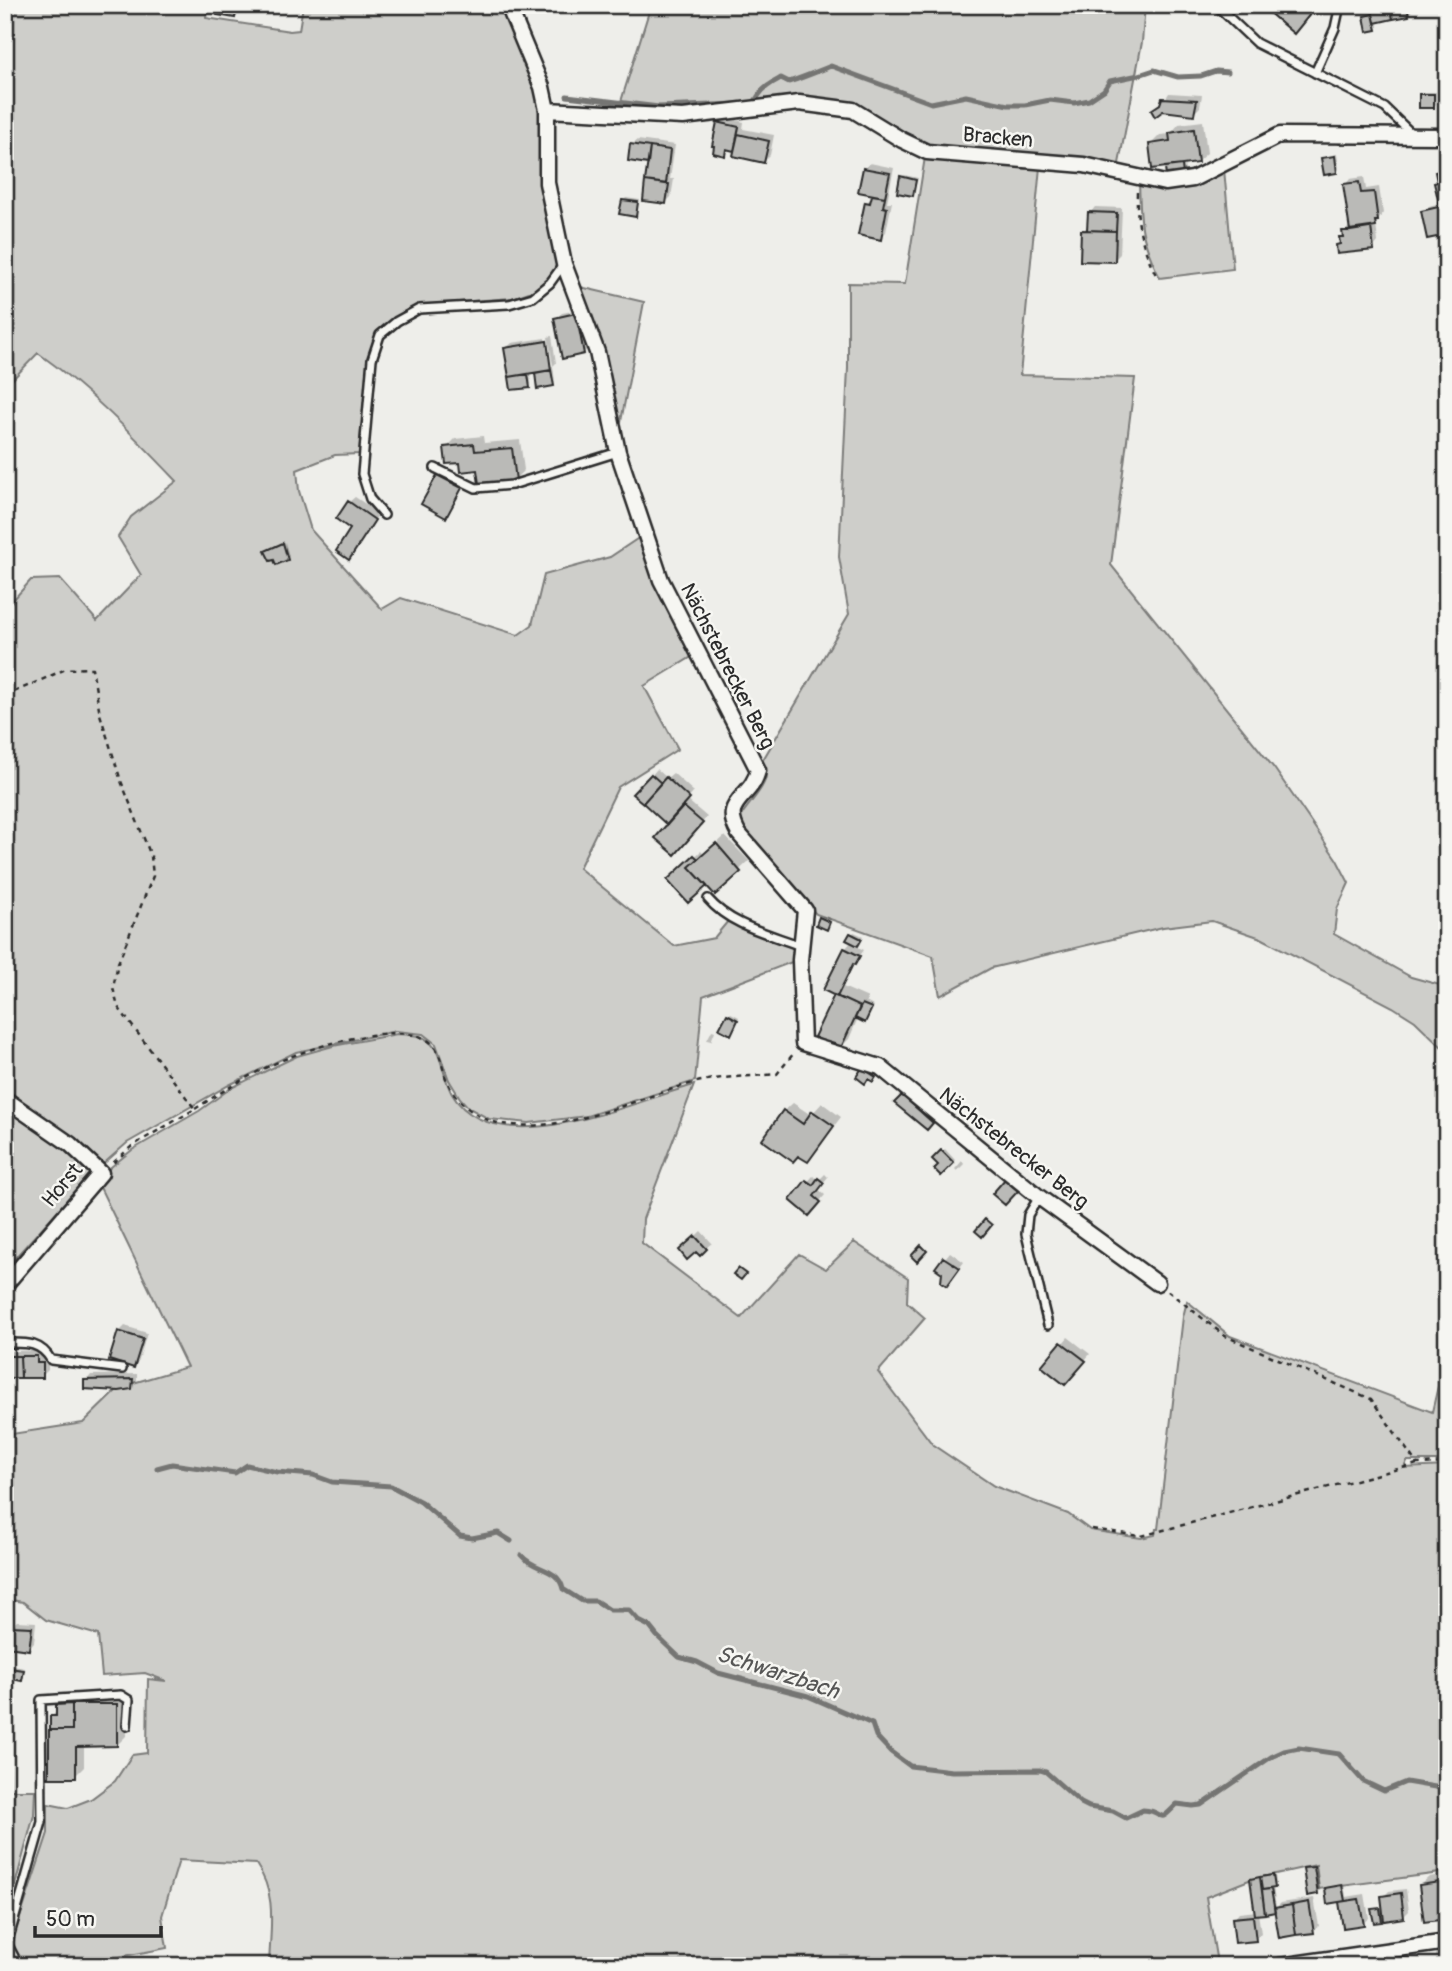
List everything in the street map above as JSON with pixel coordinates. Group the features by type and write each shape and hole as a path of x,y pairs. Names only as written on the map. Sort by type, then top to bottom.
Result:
{"street":[{"name":"Nächstebrecker Berg","path":"508,5 542,87 547,110 547,183 564,264 597,352 618,452 661,580 758,770 756,782 737,802 731,814 733,824 805,910 801,946 803,1043 880,1067 1039,1197 1157,1283"},
{"name":"Bracken","path":"547,110 683,117 799,103 853,110 927,152 1084,165 1166,183 1193,178 1280,135 1447,136"},
{"name":"Horst","path":"5,1099 70,1144 101,1173 5,1285"},
{"path":"1280,1966 1447,1942"},
{"path":"6,1947 15,1966"}],"lane":[{"path":"1216,5 1255,43 1385,108 1413,136"},
{"path":"1315,73 1335,28 1340,5"},
{"path":"384,515 370,499 362,474 372,359 380,335 397,321 419,309 509,304 533,297 550,283 564,264"},
{"path":"435,468 477,488 512,485 618,452"},
{"path":"708,900 717,910 734,920 801,946"},
{"path":"1039,1197 1028,1215 1026,1234 1048,1325"},
{"path":"5,1342 31,1343 42,1348 51,1360 122,1369"},
{"path":"6,1947 42,1822 40,1700 121,1695 129,1700 127,1726"}],"path":[{"path":"1137,176 1138,224 1144,250 1156,275"},
{"path":"5,696 66,669 92,668 100,714 121,781 151,856 153,876 118,964 113,988 118,1007 195,1109"},
{"path":"101,1173 132,1146 230,1087 297,1054 396,1032 423,1036 435,1046 447,1082 469,1110 487,1120 530,1125 587,1118 697,1082 777,1074 803,1043"},
{"path":"1157,1283 1225,1336 1371,1399 1417,1464"},
{"path":"1092,1529 1141,1536 1417,1464 1447,1463"}],"shaded area":[{"path":"5,5 208,5 206,18 290,31 299,30 303,5 501,5 538,92 543,185 558,260 553,273 535,290 512,298 419,305 378,331 368,359 359,454 335,455 297,470 299,491 311,530 382,609 401,598 518,635 532,625 544,575 610,557 643,535 693,656 644,686 678,749 618,787 579,868 674,946 714,938 728,921 796,948 797,960 703,996 695,1081 587,1116 529,1123 489,1119 469,1108 460,1098 449,1080 436,1044 423,1034 396,1031 296,1052 229,1085 127,1143 100,1167 5,1096 5,609 31,580 60,579 97,621 141,575 118,537 131,517 177,481 93,397 38,353 5,387"},
{"path":"651,5 1145,5 1142,42 1118,169 928,148 854,107 682,115 619,108"},
{"path":"925,157 1040,167 1020,375 1135,378 1111,565 1274,768 1337,860 1349,883 1337,909 1334,934 1411,977 1447,987 1447,1052 1415,1021 1393,1007 1261,938 1212,921 1163,927 991,968 940,996 933,956 816,914 745,836 738,821 766,778 761,763 849,614 839,557 848,368 848,283 905,284"},
{"path":"1224,169 1233,269 1160,278 1148,252 1142,230 1139,179"},
{"path":"576,286 644,302 618,437"},
{"path":"397,1034 418,1036 430,1043 439,1056 452,1094 472,1115 499,1125 531,1127 567,1122 603,1114 694,1085 643,1219 642,1243 741,1318 799,1254 826,1269 854,1242 908,1278 907,1302 925,1318 878,1372 933,1445 994,1486 1068,1514 1090,1530 1141,1538 1155,1535 1158,1529 1187,1301 1230,1336 1432,1412 1438,1386 1447,1188 1447,1461 1407,1461 1404,1468 1447,1466 1447,1872 1319,1889 1316,1865 1249,1880 1206,1897 1217,1963 1200,1966 269,1966 270,1900 263,1876 256,1864 179,1860 162,1916 167,1948 71,1966 19,1966 11,1945 48,1833 48,1804 68,1808 91,1799 115,1781 132,1755 147,1753 148,1679 166,1681 145,1673 102,1676 98,1635 46,1620 23,1602 5,1599 5,1435 83,1423 120,1387 187,1367 96,1179 132,1150 199,1111 231,1088 297,1056"},
{"path":"5,1103 95,1169 5,1269"},
{"path":"5,1728 8,1728 10,1790 35,1790 34,1815 5,1922"}],"building":[{"path":"218,5 238,5 235,18 217,15"},
{"path":"1270,5 1302,5 1311,13 1294,34 1266,10"},
{"path":"1371,5 1390,5 1393,19 1375,23"},
{"path":"1390,5 1407,5 1409,16 1393,19"},
{"path":"1373,14 1377,30 1367,32 1364,16"},
{"path":"1447,41 1447,67 1441,67 1441,44"},
{"path":"1419,94 1434,94 1434,108 1419,108"},
{"path":"1162,98 1197,100 1194,115 1163,111 1155,117 1151,110 1160,104"},
{"path":"717,122 739,127 734,151 726,149 725,156 713,153"},
{"path":"1194,129 1198,163 1152,169 1149,144 1170,141 1169,133"},
{"path":"738,134 769,141 764,163 733,156"},
{"path":"630,144 650,147 648,164 628,161"},
{"path":"650,147 670,150 666,184 645,181"},
{"path":"1335,156 1337,173 1324,175 1321,158"},
{"path":"1182,165 1183,175 1166,177 1165,167"},
{"path":"863,168 890,173 885,197 858,192"},
{"path":"1447,169 1447,201 1439,203 1434,183 1437,182 1435,172"},
{"path":"900,176 916,180 913,196 897,193"},
{"path":"645,181 669,184 666,204 643,201"},
{"path":"1359,182 1361,193 1374,192 1378,221 1375,221 1376,227 1350,231 1343,184"},
{"path":"872,195 885,197 883,207 887,208 881,240 858,235 865,202 870,203"},
{"path":"622,200 638,202 636,217 619,214"},
{"path":"1447,205 1447,235 1427,239 1421,211"},
{"path":"1088,212 1117,213 1116,231 1087,230"},
{"path":"1371,227 1374,250 1337,254 1336,245 1340,244 1339,237 1343,237 1342,231"},
{"path":"1081,230 1116,231 1115,262 1080,261"},
{"path":"576,313 584,354 562,359 554,318"},
{"path":"547,341 551,370 509,377 504,348"},
{"path":"551,370 554,386 537,389 535,373"},
{"path":"528,374 530,388 511,390 509,377"},
{"path":"474,444 475,451 512,448 516,481 479,484 477,470 461,472 460,463 446,464 444,447"},
{"path":"437,475 462,488 446,518 421,504"},
{"path":"348,501 375,520 349,560 336,551 350,529 336,519"},
{"path":"283,543 288,560 276,565 274,560 270,561 265,551"},
{"path":"651,774 661,783 643,803 632,794"},
{"path":"666,777 690,799 667,825 643,803"},
{"path":"683,806 703,823 675,855 655,838"},
{"path":"716,843 741,872 715,895 689,867"},
{"path":"694,855 698,859 689,867 707,886 688,903 667,880"},
{"path":"819,917 830,922 827,930 816,925"},
{"path":"850,933 862,939 858,946 846,940"},
{"path":"844,948 860,956 855,965 853,964 837,997 823,990"},
{"path":"834,995 860,1007 840,1050 814,1037"},
{"path":"862,1004 872,1008 865,1023 855,1018"},
{"path":"727,1014 738,1020 731,1035 719,1029"},
{"path":"862,1068 876,1077 873,1082 868,1079 865,1084 856,1077"},
{"path":"902,1095 933,1123 927,1130 894,1103"},
{"path":"783,1110 803,1124 812,1111 834,1126 808,1162 798,1156 793,1162 762,1140"},
{"path":"941,1150 954,1163 941,1176 934,1169 938,1165 932,1159"},
{"path":"818,1178 824,1183 814,1196 821,1202 809,1216 790,1200 806,1180 813,1185"},
{"path":"1005,1179 1018,1191 1005,1205 992,1194"},
{"path":"985,1219 992,1225 982,1237 975,1231"},
{"path":"695,1236 707,1249 700,1256 696,1252 687,1260 679,1250"},
{"path":"921,1245 927,1251 917,1262 911,1256"},
{"path":"943,1257 960,1268 947,1286 941,1282 942,1273 935,1268"},
{"path":"738,1268 746,1274 741,1280 733,1274"},
{"path":"118,1331 143,1339 134,1368 109,1360"},
{"path":"1061,1342 1086,1361 1065,1385 1041,1366"},
{"path":"5,1356 20,1356 21,1378 5,1378"},
{"path":"20,1356 37,1356 37,1363 43,1363 43,1378 21,1378"},
{"path":"133,1379 132,1389 84,1389 84,1380"},
{"path":"10,1626 32,1627 29,1650 7,1647"},
{"path":"9,1668 24,1670 22,1681 7,1678"},
{"path":"72,1704 72,1730 50,1730 50,1716 56,1716 56,1705"},
{"path":"72,1704 117,1704 117,1746 76,1747 76,1778 49,1778 49,1730 72,1730"},
{"path":"1314,1867 1318,1894 1307,1896 1303,1868"},
{"path":"1273,1875 1275,1888 1262,1890 1260,1877"},
{"path":"1260,1877 1265,1914 1255,1915 1250,1879"},
{"path":"1447,1881 1447,1919 1424,1922 1419,1885"},
{"path":"1342,1885 1345,1901 1327,1904 1325,1888"},
{"path":"1271,1889 1275,1912 1265,1914 1262,1890"},
{"path":"1401,1893 1404,1918 1384,1921 1381,1896"},
{"path":"1359,1899 1364,1925 1343,1928 1339,1902"},
{"path":"1309,1902 1314,1933 1296,1935 1292,1905"},
{"path":"1292,1905 1296,1935 1279,1938 1274,1908"},
{"path":"1380,1908 1382,1922 1374,1923 1371,1909"},
{"path":"1253,1916 1256,1941 1235,1943 1232,1918"}],"waterway":[{"path":"752,104 766,87 781,78 789,82 831,66 931,103 966,96 1008,105 1050,100 1074,103 1089,100 1104,90 1110,81 1154,70 1178,77 1201,76 1216,71 1228,72"},
{"path":"567,96 659,107 738,104"},
{"name":"Schwarzbach","path":"157,1468 172,1464 235,1473 247,1465 277,1472 313,1475 332,1482 391,1486 421,1502 460,1536 472,1538 498,1533 511,1541"},
{"name":"Schwarzbach","path":"521,1555 551,1573 563,1589 582,1601 596,1601 610,1610 629,1610 679,1657 697,1662 718,1673 808,1696 872,1724 876,1736 910,1766 952,1771 1040,1770 1046,1772 1081,1803 1113,1811 1126,1818 1143,1810 1163,1816 1177,1804 1201,1805 1271,1757 1299,1748 1339,1754 1363,1781 1384,1791 1406,1782 1447,1789"}]}
